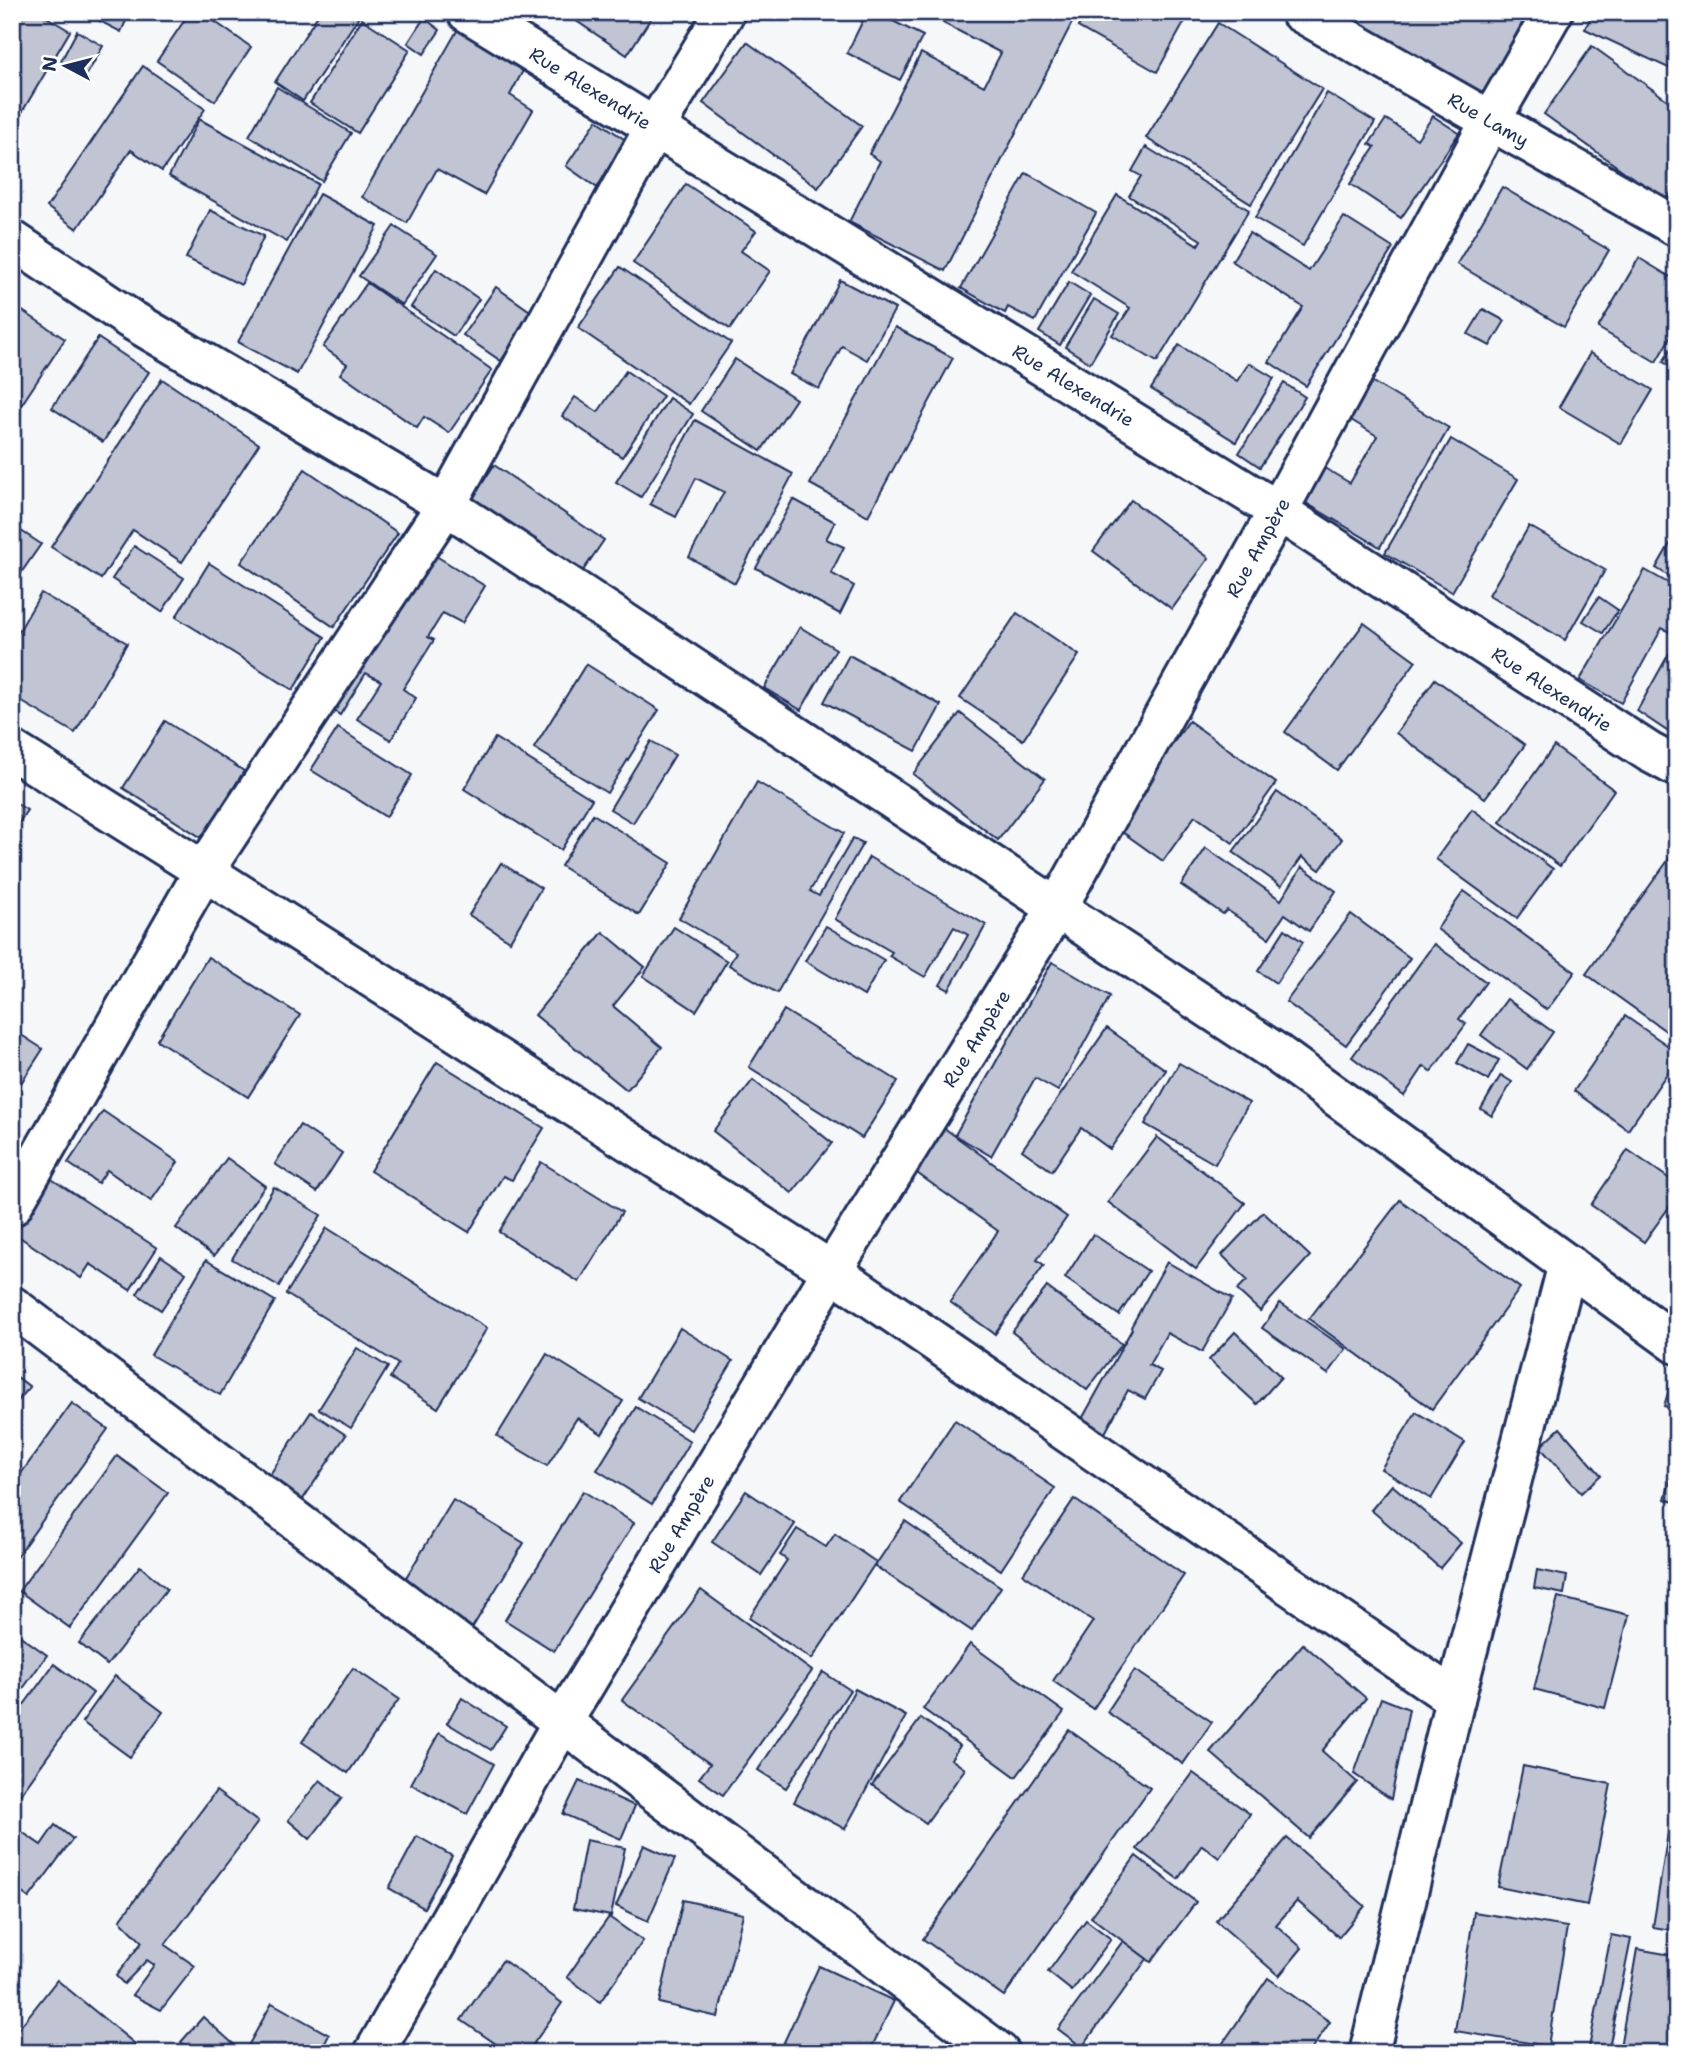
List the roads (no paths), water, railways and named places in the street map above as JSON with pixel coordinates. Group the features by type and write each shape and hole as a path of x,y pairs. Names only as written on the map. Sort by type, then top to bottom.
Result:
{"street":[{"name":"Rue Alexendrie","path":"467,12 1279,511 1649,752 1677,767"},
{"path":"12,1206 204,870 446,505 655,127 725,12"},
{"name":"Rue Lamy","path":"1300,12 1677,227"},
{"name":"Rue Ampère","path":"374,2053 562,1721 832,1271 1057,908 1553,12"},
{"path":"12,240 130,319 446,505 1275,1052 1677,1344"},
{"path":"12,750 832,1271 1455,1699"},
{"path":"1370,2053 1455,1699 1568,1264"},
{"path":"12,1306 562,1721 991,2050"}]}
